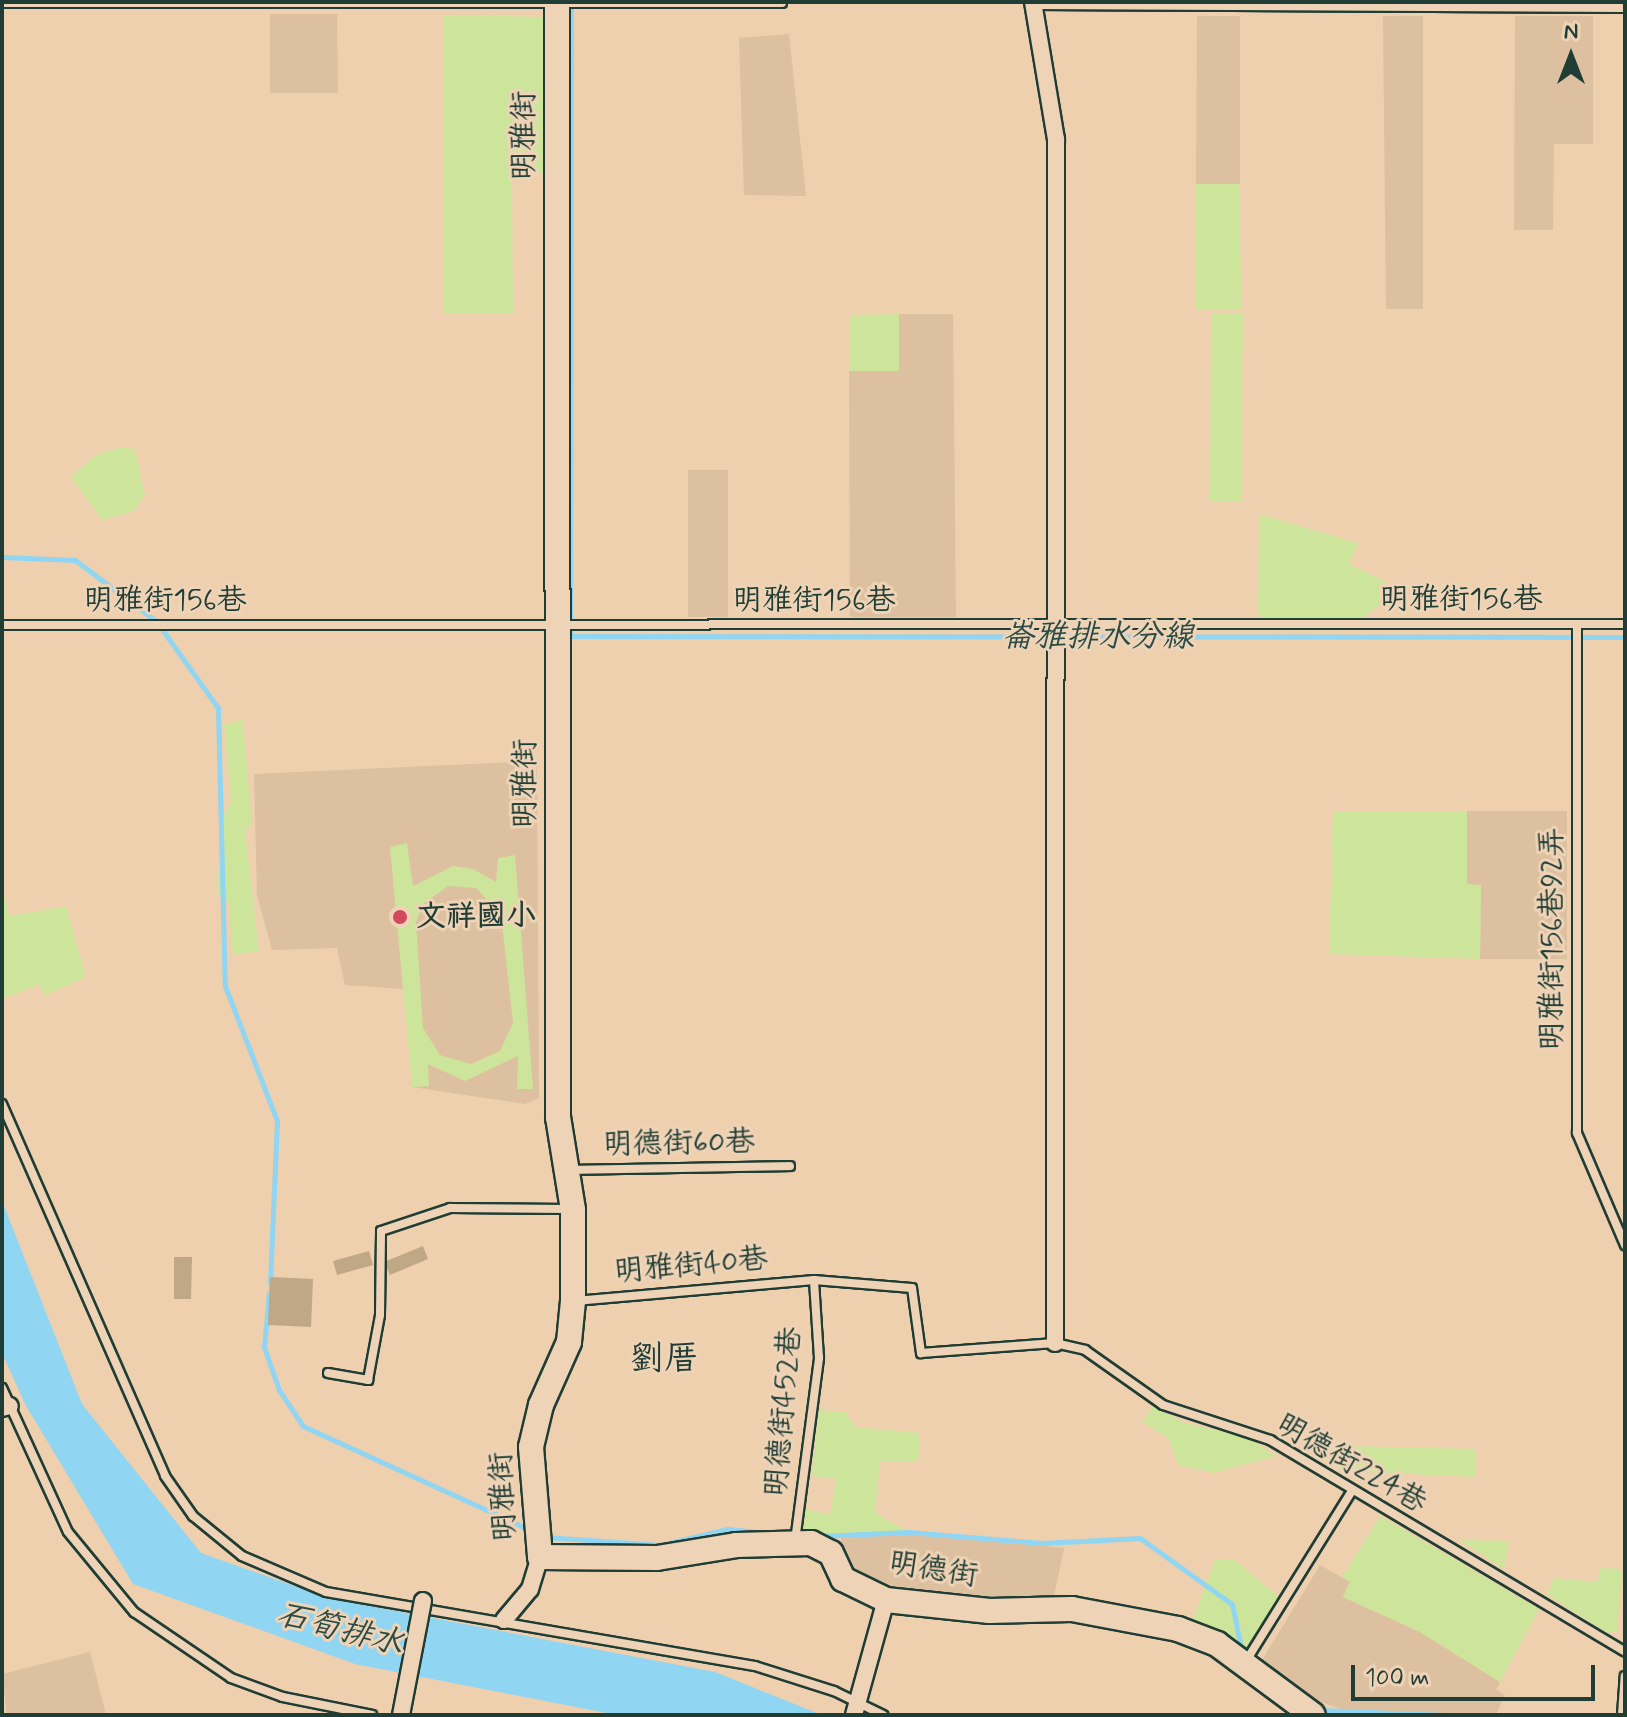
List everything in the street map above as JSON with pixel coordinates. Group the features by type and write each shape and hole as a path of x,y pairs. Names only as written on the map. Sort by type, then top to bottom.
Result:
{"street":[{"name":"明雅街","path":"540,1557 531,1447 545,1393 569,1342 573,1301 573,1210 569,1170 558,1117 557,3"},
{"path":"1033,4 1056,139 1060,626 1055,1343"},
{"name":"明德街","path":"540,1557 657,1558 736,1545 822,1547 843,1579 886,1600 1130,1617 1217,1644 1313,1715"},
{"path":"504,1620 530,1589 540,1557"},
{"path":"857,1708 886,1600"},
{"path":"401,1715 423,1601"}],"lane":[{"path":"2,3 782,3"},
{"path":"1033,4 1625,8"},
{"name":"明雅街156巷92弄","path":"1577,624 1577,1133 1625,1245"},
{"name":"明雅街156巷","path":"2,625 1625,624"},
{"path":"2,1104 165,1476 193,1516 242,1556 306,1587 755,1666 857,1708 883,1715"},
{"name":"明德街60巷","path":"569,1170 790,1166"},
{"path":"328,1373 368,1380 380,1315 381,1231 450,1208 573,1210"},
{"name":"明德街224巷","path":"814,1280 912,1288 921,1353 1055,1343 1085,1350 1163,1405 1270,1440 1351,1492 1625,1652"},
{"name":"明雅街40巷","path":"573,1301 814,1280"},
{"name":"明德街452巷","path":"794,1547 819,1358 814,1280"},
{"path":"2,1388 6,1407 80,1551 156,1632 207,1666 257,1689 372,1715"},
{"path":"1244,1665 1276,1603 1351,1492"},
{"path":"1622,1715 1625,1676"}],"shaded area":[{"path":"270,14 337,14 338,93 270,93"},
{"path":"1197,16 1240,16 1240,184 1196,184"},
{"path":"1383,16 1423,16 1423,309 1386,309"},
{"path":"1515,16 1593,16 1593,144 1554,144 1553,230 1514,230"},
{"path":"789,34 806,196 744,195 739,38"},
{"path":"899,314 953,314 956,617 850,617 849,371 899,371"},
{"path":"688,470 728,470 728,617 688,617"},
{"name":"文祥國小","path":"537,761 539,1098 525,1104 412,1087 404,989 345,985 337,948 272,950 257,895 254,774"},
{"path":"1467,811 1567,811 1567,959 1480,959 1481,885 1467,885"},
{"path":"913,1534 1064,1548 1051,1611 961,1610 844,1578 841,1538"},
{"path":"1320,1565 1350,1582 1343,1597 1420,1632 1500,1682 1496,1690 1505,1695 1496,1715 1347,1711 1309,1698 1263,1669 1262,1660"},
{"path":"90,1652 106,1715 7,1715 2,1674"}],"green space":[{"path":"444,15 556,17 556,173 512,173 513,314 444,313"},
{"path":"1196,184 1240,184 1241,309 1196,309"},
{"path":"899,314 899,371 849,371 849,315"},
{"path":"1211,314 1243,314 1241,501 1210,501"},
{"path":"121,447 135,449 145,495 134,511 102,520 71,477 96,455"},
{"path":"1259,514 1358,543 1349,564 1392,585 1384,601 1360,620 1266,620 1258,613"},
{"path":"243,720 252,825 245,830 259,951 233,955 228,900 217,895 221,823 231,800 224,724"},
{"path":"1333,811 1467,811 1467,884 1481,885 1480,959 1329,954"},
{"path":"407,843 413,886 453,866 473,869 496,882 498,858 515,855 533,1089 517,1089 518,1056 465,1081 428,1064 429,1086 412,1087 390,847","holes":["448,886 476,888 501,915 513,1023 500,1051 471,1064 440,1055 423,1028 416,922 423,904"]},
{"path":"2,888 10,916 66,906 86,977 45,995 38,985 2,999"},
{"path":"1152,1406 1185,1423 1247,1437 1276,1456 1214,1473 1178,1465 1169,1439 1143,1422"},
{"path":"819,1410 845,1412 856,1427 920,1433 918,1462 880,1462 875,1513 913,1534 841,1538 803,1532 806,1509 830,1515 836,1479 812,1476"},
{"path":"1303,1445 1475,1449 1476,1477 1342,1471"},
{"path":"1380,1516 1539,1609 1500,1682 1420,1632 1343,1597 1350,1582 1342,1577"},
{"path":"1459,1540 1509,1541 1504,1569"},
{"path":"1215,1560 1235,1560 1287,1604 1254,1661 1190,1627"},
{"path":"1599,1568 1622,1569 1617,1631 1607,1633 1547,1594 1554,1578 1598,1582"}],"water":[{"name":"石筍排水","path":"2,1201 82,1404 201,1553 328,1598 715,1672 822,1715 617,1715 355,1664 133,1584 25,1404 2,1353"}],"building":[{"path":"423,1246 428,1259 390,1275 384,1262"},
{"path":"369,1251 373,1265 337,1275 333,1261"},
{"path":"174,1257 192,1257 191,1299 174,1299"},
{"path":"270,1277 313,1279 311,1327 268,1325"}],"waterway":[{"name":"崙雅排水分線","path":"571,3 570,636 1625,637"},
{"path":"2,557 75,560 156,621 218,708 225,986 277,1121 270,1283"},
{"path":"269,1293 264,1347 279,1390 303,1426 532,1531"},
{"path":"545,1537 661,1545 727,1529 768,1533"},
{"path":"818,1536 909,1532 1043,1543 1140,1538 1232,1604 1242,1653"},
{"path":"1320,1710 1444,1715"}],"place":[{"name":"文祥國小","path":"400,917"}],"district":[{"name":"劉厝","path":"664,1360"}]}
